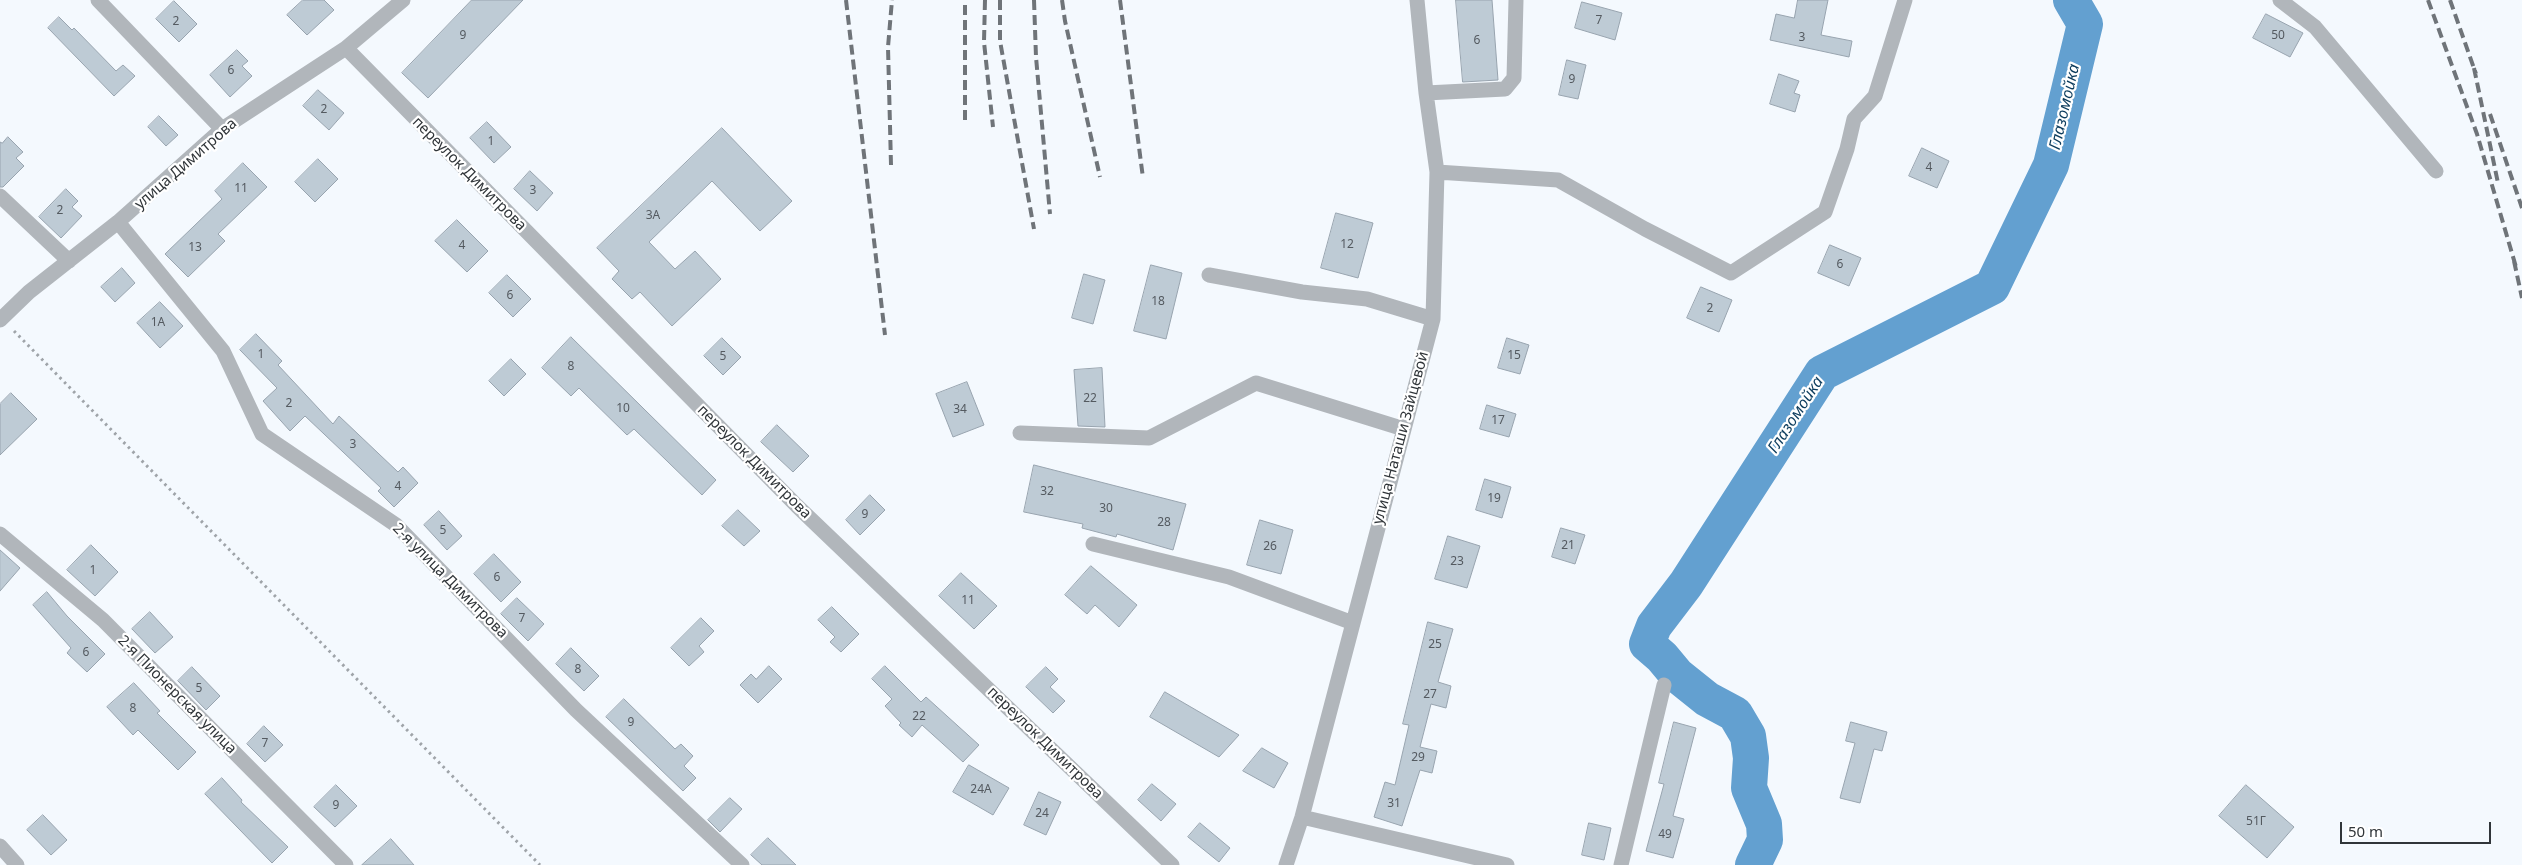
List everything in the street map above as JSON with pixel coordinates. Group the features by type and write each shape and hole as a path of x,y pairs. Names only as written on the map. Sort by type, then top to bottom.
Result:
{"street":[{"path":"98,0 222,129"},
{"name":"улица Димитрова","path":"0,320 29,292 118,222 222,129 346,48 403,0"},
{"name":"улица Наташи Зайцевой","path":"1286,865 1302,817 1433,319 1437,172 1416,0"},
{"path":"1426,93 1505,89 1514,78 1516,0"},
{"path":"1437,172 1558,180 1645,229 1732,273 1825,212 1847,149 1854,119 1875,96 1905,0"},
{"path":"2280,0 2315,27 2436,171"},
{"name":"переулок Димитрова","path":"346,48 797,506 1172,865"},
{"path":"0,196 69,261"},
{"name":"2-я улица Димитрова","path":"118,222 223,351 262,434 396,525 576,710 742,865"},
{"path":"1208,275 1302,292 1367,299 1433,319"},
{"path":"1020,432 1150,438 1256,383 1404,429"},
{"name":"2-я Пионерская улица","path":"0,534 103,620 346,865"},
{"path":"1093,544 1228,577 1353,623"},
{"path":"1621,865 1664,685"},
{"path":"1302,817 1507,865"},
{"path":"0,846 17,865"}],"path":[{"path":"14,330 540,865"}],"building":[{"path":"303,0 324,0 334,10 307,35 287,15"},
{"path":"472,0 523,0 428,98 402,73"},
{"path":"1456,0 1492,0 1498,80 1463,82"},
{"path":"1798,0 1828,0 1821,35 1852,41 1849,57 1770,40 1776,14 1794,18"},
{"path":"174,1 197,24 179,42 156,19"},
{"path":"1582,2 1622,13 1615,40 1575,28"},
{"path":"2266,14 2303,33 2290,57 2253,38"},
{"path":"59,17 72,30 74,28 116,71 123,65 135,76 114,96 48,28"},
{"path":"237,50 248,61 242,66 252,76 230,97 210,75"},
{"path":"1567,60 1586,65 1578,99 1559,95"},
{"path":"1779,74 1799,81 1794,93 1800,95 1795,112 1770,104"},
{"path":"318,90 344,113 329,130 303,106"},
{"path":"159,116 178,135 166,146 148,127"},
{"path":"487,122 511,147 494,163 470,138"},
{"path":"722,128 792,201 760,231 712,181 649,242 675,269 695,251 721,279 672,326 640,292 632,299 612,279 619,271 597,248"},
{"path":"8,137 23,152 16,158 24,166 3,187 0,187 0,142 2,143"},
{"path":"1922,148 1949,161 1937,188 1909,176"},
{"path":"318,159 338,179 315,202 295,182"},
{"path":"243,163 267,187 218,234 225,241 188,277 165,254 222,199 215,191"},
{"path":"530,171 553,193 537,211 514,189"},
{"path":"66,189 78,201 72,207 82,216 61,238 39,217"},
{"path":"1336,213 1373,223 1358,278 1321,268"},
{"path":"457,220 488,251 467,272 435,241"},
{"path":"1830,245 1861,258 1849,286 1818,273"},
{"path":"1151,265 1182,273 1166,339 1134,331"},
{"path":"122,268 135,283 115,302 101,287"},
{"path":"1084,274 1105,280 1093,324 1072,318"},
{"path":"507,275 531,299 513,317 489,293"},
{"path":"1701,287 1732,300 1719,332 1687,318"},
{"path":"160,302 183,326 160,348 137,323"},
{"path":"256,334 282,361 278,365 333,424 339,416 398,472 403,467 418,483 394,507 378,491 381,488 305,416 290,431 263,401 277,388 240,350"},
{"path":"571,337 716,480 702,495 634,429 627,435 579,388 571,396 542,368"},
{"path":"722,338 741,357 723,375 704,356"},
{"path":"1507,338 1529,345 1520,374 1498,368"},
{"path":"511,359 526,374 504,396 489,381"},
{"path":"1102,368 1105,427 1078,426 1074,370"},
{"path":"967,382 984,425 953,437 936,394"},
{"path":"11,393 37,419 0,455 0,404"},
{"path":"1487,405 1516,414 1509,437 1480,429"},
{"path":"777,425 809,456 793,472 761,442"},
{"path":"1034,465 1186,504 1173,550 1117,534 1116,537 1082,528 1083,524 1024,512"},
{"path":"1485,479 1511,487 1502,518 1476,510"},
{"path":"870,495 885,510 860,535 846,520"},
{"path":"738,510 760,531 744,546 722,526"},
{"path":"439,511 462,536 447,550 424,525"},
{"path":"1260,520 1293,530 1281,574 1247,565"},
{"path":"1561,528 1585,535 1575,564 1552,557"},
{"path":"1448,536 1480,546 1467,588 1435,579"},
{"path":"91,545 118,572 95,596 67,570"},
{"path":"0,550 20,568 0,591"},
{"path":"494,554 521,582 501,602 474,574"},
{"path":"1091,566 1137,605 1119,627 1095,605 1087,614 1065,595"},
{"path":"961,573 997,606 974,629 939,596"},
{"path":"47,592 67,616 105,654 87,672 67,653 71,648 33,605"},
{"path":"517,598 544,624 528,641 501,614"},
{"path":"832,607 859,634 841,652 830,642 835,637 818,620"},
{"path":"150,612 173,637 155,653 132,629"},
{"path":"701,618 714,631 699,646 704,652 689,666 671,648"},
{"path":"1428,622 1453,629 1438,682 1451,686 1446,708 1431,704 1420,747 1437,751 1432,773 1420,770 1402,826 1374,817 1385,782 1395,785 1409,725 1403,724"},
{"path":"571,648 599,676 584,691 556,664"},
{"path":"769,666 782,679 758,703 740,685 751,674 756,679"},
{"path":"885,666 921,702 926,697 979,745 963,762 922,725 912,737 899,725 901,723 885,706 892,699 872,679"},
{"path":"192,667 220,696 206,710 178,681"},
{"path":"1046,667 1058,679 1050,687 1065,701 1053,713 1026,687"},
{"path":"134,683 160,711 157,713 196,752 178,770 138,730 133,735 107,707"},
{"path":"1165,692 1239,735 1219,757 1150,717"},
{"path":"624,699 675,749 681,744 693,756 684,766 696,778 683,791 606,717"},
{"path":"1674,722 1696,728 1673,816 1684,819 1673,858 1646,851 1664,784 1659,783"},
{"path":"1851,722 1887,732 1882,751 1874,749 1860,803 1840,798 1855,743 1846,741"},
{"path":"264,726 283,745 265,762 247,744"},
{"path":"1262,748 1288,763 1274,788 1243,771"},
{"path":"969,765 1009,788 993,815 953,792"},
{"path":"222,778 242,800 241,802 288,847 272,863 205,794"},
{"path":"1152,784 1176,804 1161,821 1138,800"},
{"path":"336,785 357,806 335,827 314,807"},
{"path":"2246,785 2294,827 2267,858 2219,816"},
{"path":"1039,792 1061,802 1046,835 1024,825"},
{"path":"730,798 742,809 720,832 708,820"},
{"path":"43,815 67,840 51,855 27,830"},
{"path":"1200,823 1230,848 1219,862 1188,837"},
{"path":"1589,823 1611,828 1604,860 1582,855"},
{"path":"768,838 796,865 762,865 751,855"},
{"path":"391,839 414,865 362,865"}],"waterway":[{"name":"Глазомойка","path":"1753,865 1765,840 1764,824 1749,788 1751,758 1748,736 1735,714 1707,699 1677,675 1662,657 1647,644 1654,626 1686,584 1822,373 1992,287 2051,165 2085,24 2071,0"}],"railway":[{"path":"846,0 885,335"},
{"path":"891,165 888,47 892,0"},
{"path":"965,0 965,120"},
{"path":"985,0 984,42 993,127"},
{"path":"1000,0 1000,41 1034,229"},
{"path":"1034,0 1036,57 1050,214"},
{"path":"1062,0 1100,177"},
{"path":"1120,0 1143,178"},
{"path":"2428,0 2477,134 2516,267"},
{"path":"2450,0 2476,74"},
{"path":"2474,68 2498,183"},
{"path":"2490,114 2522,208"},
{"path":"2514,261 2522,298"}]}
